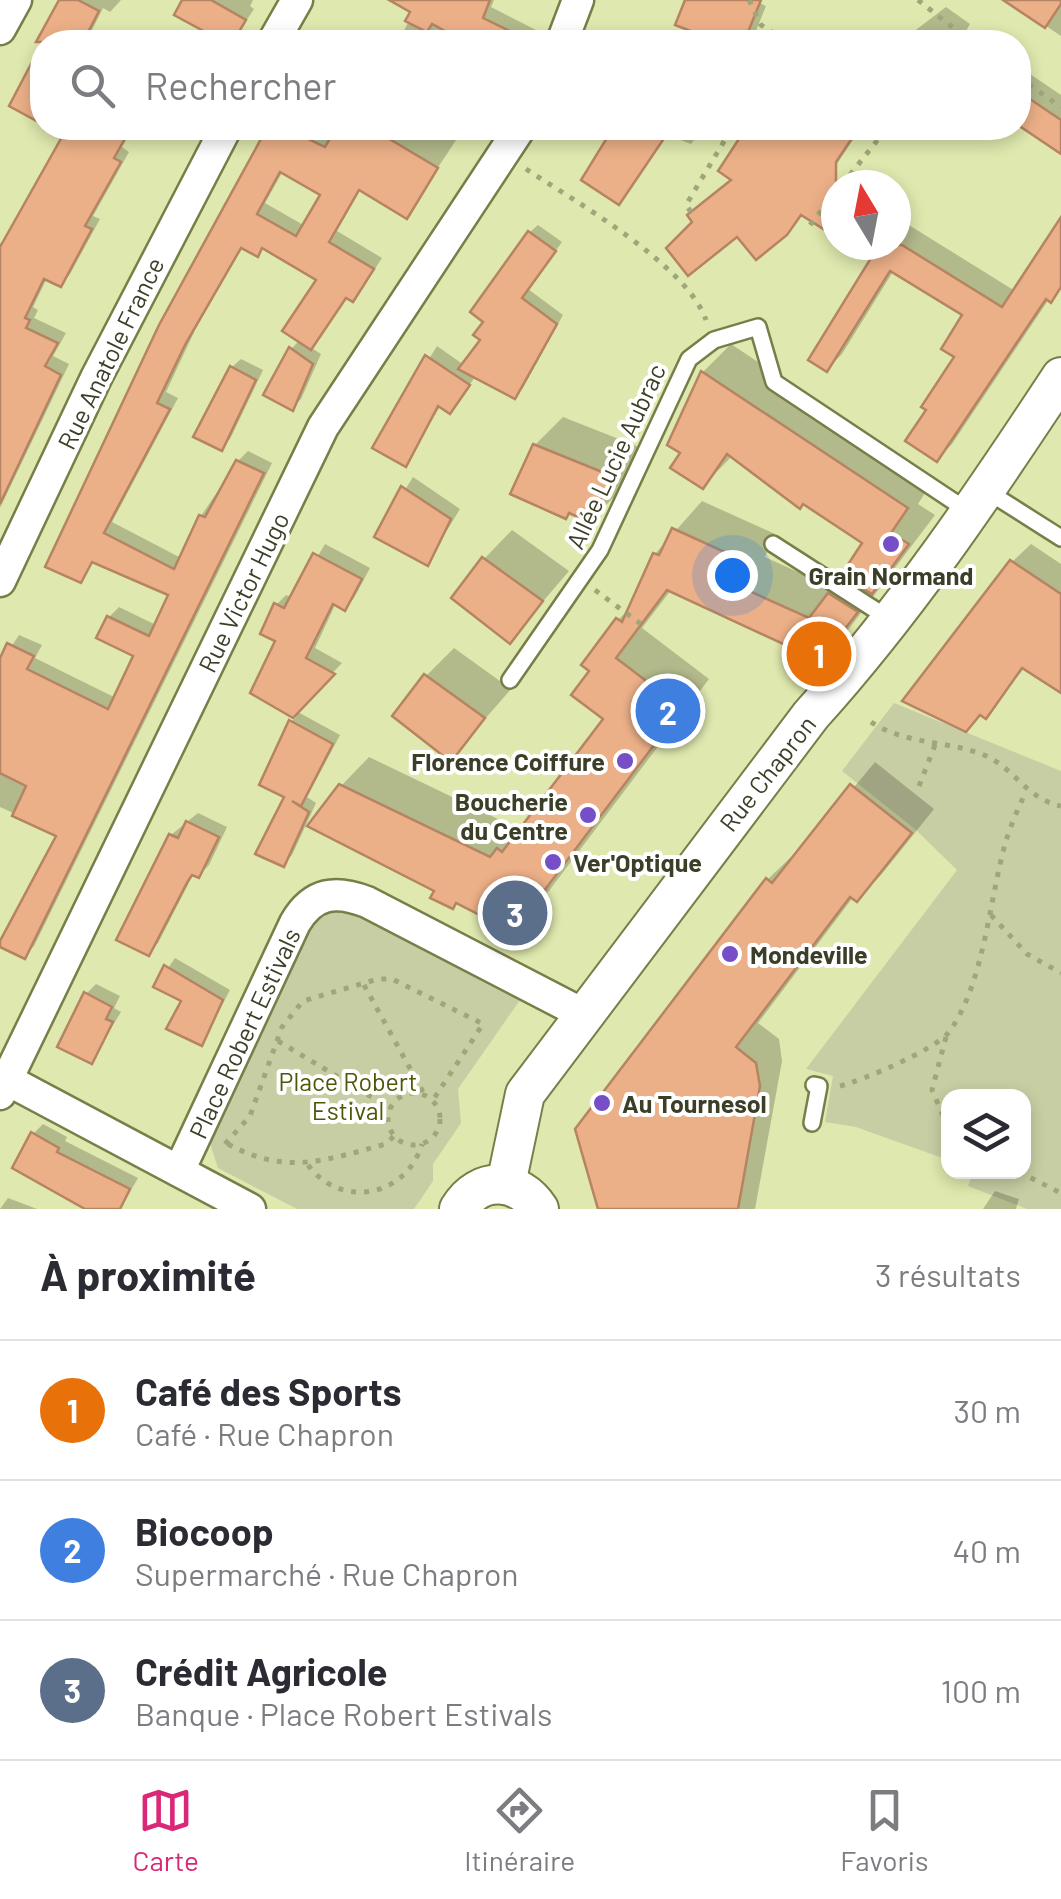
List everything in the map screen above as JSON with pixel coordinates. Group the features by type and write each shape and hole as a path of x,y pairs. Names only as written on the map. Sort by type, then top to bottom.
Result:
{"street":[{"path":"0,29 16,0"},
{"path":"280,30 297,0"},
{"path":"567,30 578,0"},
{"name":"Rue Anatole France","path":"0,581 96,378 220,140"},
{"name":"Rue Victor Hugo","path":"2,1083 323,428 512,140"},
{"name":"Rue Chapron","path":"506,1184 525,1094 811,716 891,620 979,502 1061,377"},
{"name":"Place Robert Estivals","path":"178,1171 295,922 318,898 350,896 585,1015"},
{"path":"2,1083 250,1209"},
{"path":"460,1209 476,1190 506,1184 531,1196 540,1209"}],"lane":[{"path":"714,340 758,327 774,382 979,502 1061,538"},
{"name":"Allée Lucie Aubrac","path":"510,680 600,550 689,358 714,340"},
{"path":"774,544 891,620"},
{"path":"812,1123 817,1086"}],"path":[{"path":"748,0 761,25 768,30"},
{"path":"918,0 956,30"},
{"path":"1031,85 1061,107"},
{"path":"691,212 686,205 725,140"},
{"path":"854,170 878,140"},
{"path":"502,154 634,241 700,301 714,340"},
{"path":"810,225 821,211"},
{"path":"607,599 641,624"},
{"path":"872,722 904,738 987,756 1026,791 1061,806"},
{"path":"920,786 935,745"},
{"path":"941,1111 932,1090 991,915 1006,839 1026,791"},
{"path":"991,915 1027,954 1061,973"},
{"path":"394,1136 386,1144 308,1165 252,1157 228,1144 261,1096 278,1041 292,1012 303,1001 378,978 409,984 483,1024 433,1100"},
{"path":"308,1165 318,1180 340,1193 384,1191 408,1171 440,1121 433,1100 424,1094 364,985"},
{"path":"817,1086 832,1088 869,1077 948,1034"},
{"path":"278,1041 390,1108"},
{"path":"422,1144 407,1144 394,1136 388,1122 390,1108 404,1094 424,1094"},
{"path":"1031,1178 1061,1193"}],"green space":[{"path":"894,703 1061,771 1061,1209 1027,1209 968,1186 970,1179 1031,1179 1031,1089 941,1089 941,1157 856,1127 825,1122 833,1076 806,1069 957,870 915,829 842,771"},
{"name":"Place Robert Estival","path":"345,909 522,997 458,1089 461,1123 433,1164 433,1181 414,1209 297,1209 218,1168 208,1137 305,925 319,911"}],"building":[{"path":"59,0 78,0 99,11 89,30 43,30"},
{"path":"182,0 211,0 246,20 240,30 202,30 174,15"},
{"path":"389,0 490,0 483,18 508,30 443,30 432,24 423,30 405,21 410,12"},
{"path":"685,0 761,0 749,30 688,30 675,25"},
{"path":"1003,0 1061,0 1061,4 1045,28"},
{"path":"30,66 30,117 9,106"},
{"path":"1031,100 1061,120 1061,154 1031,134"},
{"path":"60,140 124,140 114,158 121,162 85,226 92,229 61,287 44,279 25,318 30,320 26,328 58,343 45,366 61,375 0,504 0,247"},
{"path":"260,140 311,140 325,147 329,140 391,140 438,168 407,219 359,190 329,242 374,269 353,302 346,298 311,350 282,331 316,280 262,248 258,257 241,248 186,343 157,403 170,409 104,533 174,569 199,515 205,517 236,460 264,473 25,959 0,947 0,941 56,836 12,816 26,786 0,773 0,658 7,643 34,656 27,669 108,709 133,656 96,638 107,616 149,636 168,595 92,562 81,583 45,567 159,325","holes":["280,172 320,195 296,236 257,214"]},
{"path":"606,140 663,140 619,205 581,180"},
{"path":"738,140 851,140 836,162 836,170 821,170 821,228 801,215 787,235 756,260 737,237 688,276 666,248 692,222 687,215 731,180 718,171"},
{"path":"1061,217 1061,287 1051,303 1046,299 937,462 905,441 926,410 921,407 954,357 941,349 962,315 890,271 827,372 808,360 870,260 911,260 911,251 1002,307"},
{"path":"528,231 556,251 522,298 557,324 515,399 458,369 480,340 473,335 483,322 470,312"},
{"path":"289,347 313,364 293,411 263,395"},
{"path":"425,355 470,385 450,414 438,406 406,467 372,448"},
{"path":"230,366 256,380 222,451 193,437"},
{"path":"701,371 908,508 891,533 909,544 872,594 841,575 862,543 803,504 800,509 727,454 703,489 670,468 680,453 667,445"},
{"path":"533,444 612,476 591,523 569,513 566,519 510,494"},
{"path":"401,486 451,519 428,566 374,537"},
{"path":"672,528 749,563 738,586 809,618 828,593 858,612 820,661 667,590 616,658 682,708 513,932 456,903 453,909 430,898 434,891 307,826 339,784 490,857 497,848 502,852 603,719 571,695 589,671 581,665 616,618 622,622 653,553 659,555"},
{"path":"313,553 362,579 345,611 333,604 306,658 335,674 293,718 250,693 275,641 260,634 274,603 284,608"},
{"path":"482,557 543,601 510,644 451,598"},
{"path":"1010,560 1061,594 1061,693 1022,668 986,719 980,715 966,732 902,701"},
{"path":"424,674 485,718 451,762 392,716"},
{"path":"289,720 333,744 301,806 292,801 309,812 284,867 255,854 284,797 259,785"},
{"path":"850,784 912,833 857,902 850,897 736,1047 756,1063 760,1086 738,1209 598,1209 575,1129 766,878 772,883"},
{"path":"186,821 219,837 199,878 192,875 188,881 149,956 116,940 169,834 178,838"},
{"path":"164,965 223,1000 202,1046 166,1029 181,1001 153,987"},
{"path":"84,992 112,1007 106,1019 113,1022 92,1064 57,1047"},
{"path":"31,1132 59,1148 57,1152 130,1189 120,1209 85,1209 12,1168"}],"place":[{"name":"Grain Normand","path":"891,544"},
{"name":"Café des Sports","path":"819,654"},
{"name":"Biocoop","path":"668,711"},
{"name":"Florence Coiffure","path":"625,761"},
{"name":"Boucherie du Centre","path":"588,815"},
{"name":"Ver'Optique","path":"553,862"},
{"name":"Crédit Agricole","path":"515,913"},
{"name":"Mondeville","path":"730,954"},
{"name":"Au Tournesol","path":"602,1103"}]}
